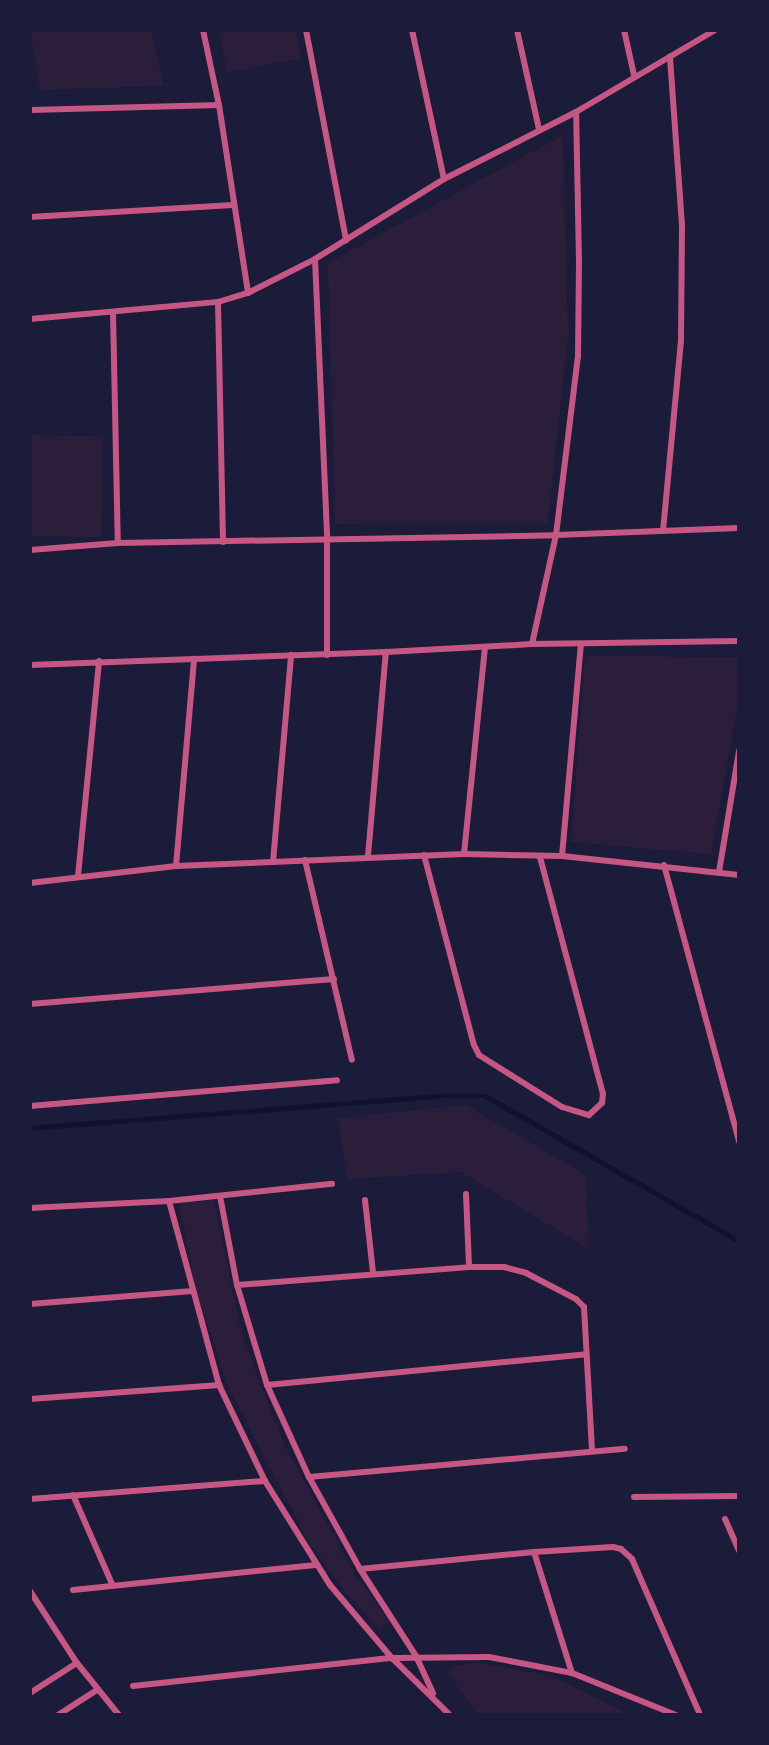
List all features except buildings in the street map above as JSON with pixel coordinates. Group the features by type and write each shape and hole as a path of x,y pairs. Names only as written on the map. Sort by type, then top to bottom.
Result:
{"street":[{"path":"203,30 219,105 248,293"},
{"path":"306,30 345,240"},
{"path":"412,30 444,179"},
{"path":"517,30 539,129"},
{"path":"624,30 634,75"},
{"path":"30,319 218,302 248,293 315,260 444,179 576,111 634,75 716,30"},
{"path":"663,531 681,341 682,225 670,56"},
{"path":"30,110 219,105"},
{"path":"532,644 556,535 578,357 576,111"},
{"path":"30,217 233,205"},
{"path":"315,260 327,539 327,655"},
{"path":"218,302 223,542"},
{"path":"113,313 118,543"},
{"path":"30,550 118,543 556,535 739,528"},
{"path":"30,665 327,655 532,644 739,641"},
{"path":"562,856 581,644"},
{"path":"464,854 485,647"},
{"path":"368,856 386,652"},
{"path":"273,862 291,655"},
{"path":"176,866 194,659"},
{"path":"78,876 99,661"},
{"path":"719,872 739,751"},
{"path":"30,883 176,866 368,856 464,854 562,856 739,874"},
{"path":"424,855 474,1045 479,1055 562,1107 579,1114 589,1114 596,1111 602,1103 603,1094 540,857"},
{"path":"305,860 352,1060"},
{"path":"664,865 739,1142"},
{"path":"30,1005 334,979"},
{"path":"30,1106 337,1080"},
{"path":"30,1208 169,1201 332,1184"},
{"path":"466,1194 470,1267"},
{"path":"220,1196 237,1285 267,1385 309,1477 360,1569 416,1656 434,1697"},
{"path":"365,1200 373,1273"},
{"path":"169,1201 219,1385 265,1481 316,1564 346,1605 392,1658 450,1715"},
{"path":"237,1285 470,1267 515,1269 576,1299 586,1312 592,1451"},
{"path":"30,1304 192,1291"},
{"path":"267,1385 587,1354"},
{"path":"30,1399 219,1385"},
{"path":"309,1477 625,1449"},
{"path":"30,1498 265,1481"},
{"path":"73,1495 113,1586"},
{"path":"634,1497 739,1496"},
{"path":"725,1519 739,1551"},
{"path":"360,1569 534,1552 613,1547 627,1553 700,1715"},
{"path":"534,1552 572,1673"},
{"path":"73,1590 316,1564"},
{"path":"30,1591 77,1663 119,1715"},
{"path":"133,1686 416,1656 489,1657 572,1673 676,1715"},
{"path":"30,1693 77,1663"},
{"path":"58,1715 97,1690"}],"shaded area":[{"path":"30,30 151,30 164,86 40,90"},
{"path":"219,30 295,30 301,59 227,72"},
{"path":"563,135 568,336 548,523 335,524 328,263"},
{"path":"30,435 103,436 101,537 30,536"},
{"path":"585,656 739,657 739,698 711,854 571,842"},
{"path":"466,1105 586,1175 589,1249 461,1172 347,1179 338,1118"},
{"path":"214,1200 240,1327 260,1384 287,1449 354,1573 390,1621 379,1629 344,1591 311,1546 229,1389 197,1293 179,1203"},
{"path":"476,1662 552,1676 630,1715 477,1715 447,1671 455,1666"}],"waterway":[{"path":"30,1128 439,1096 486,1096 739,1241"}]}
